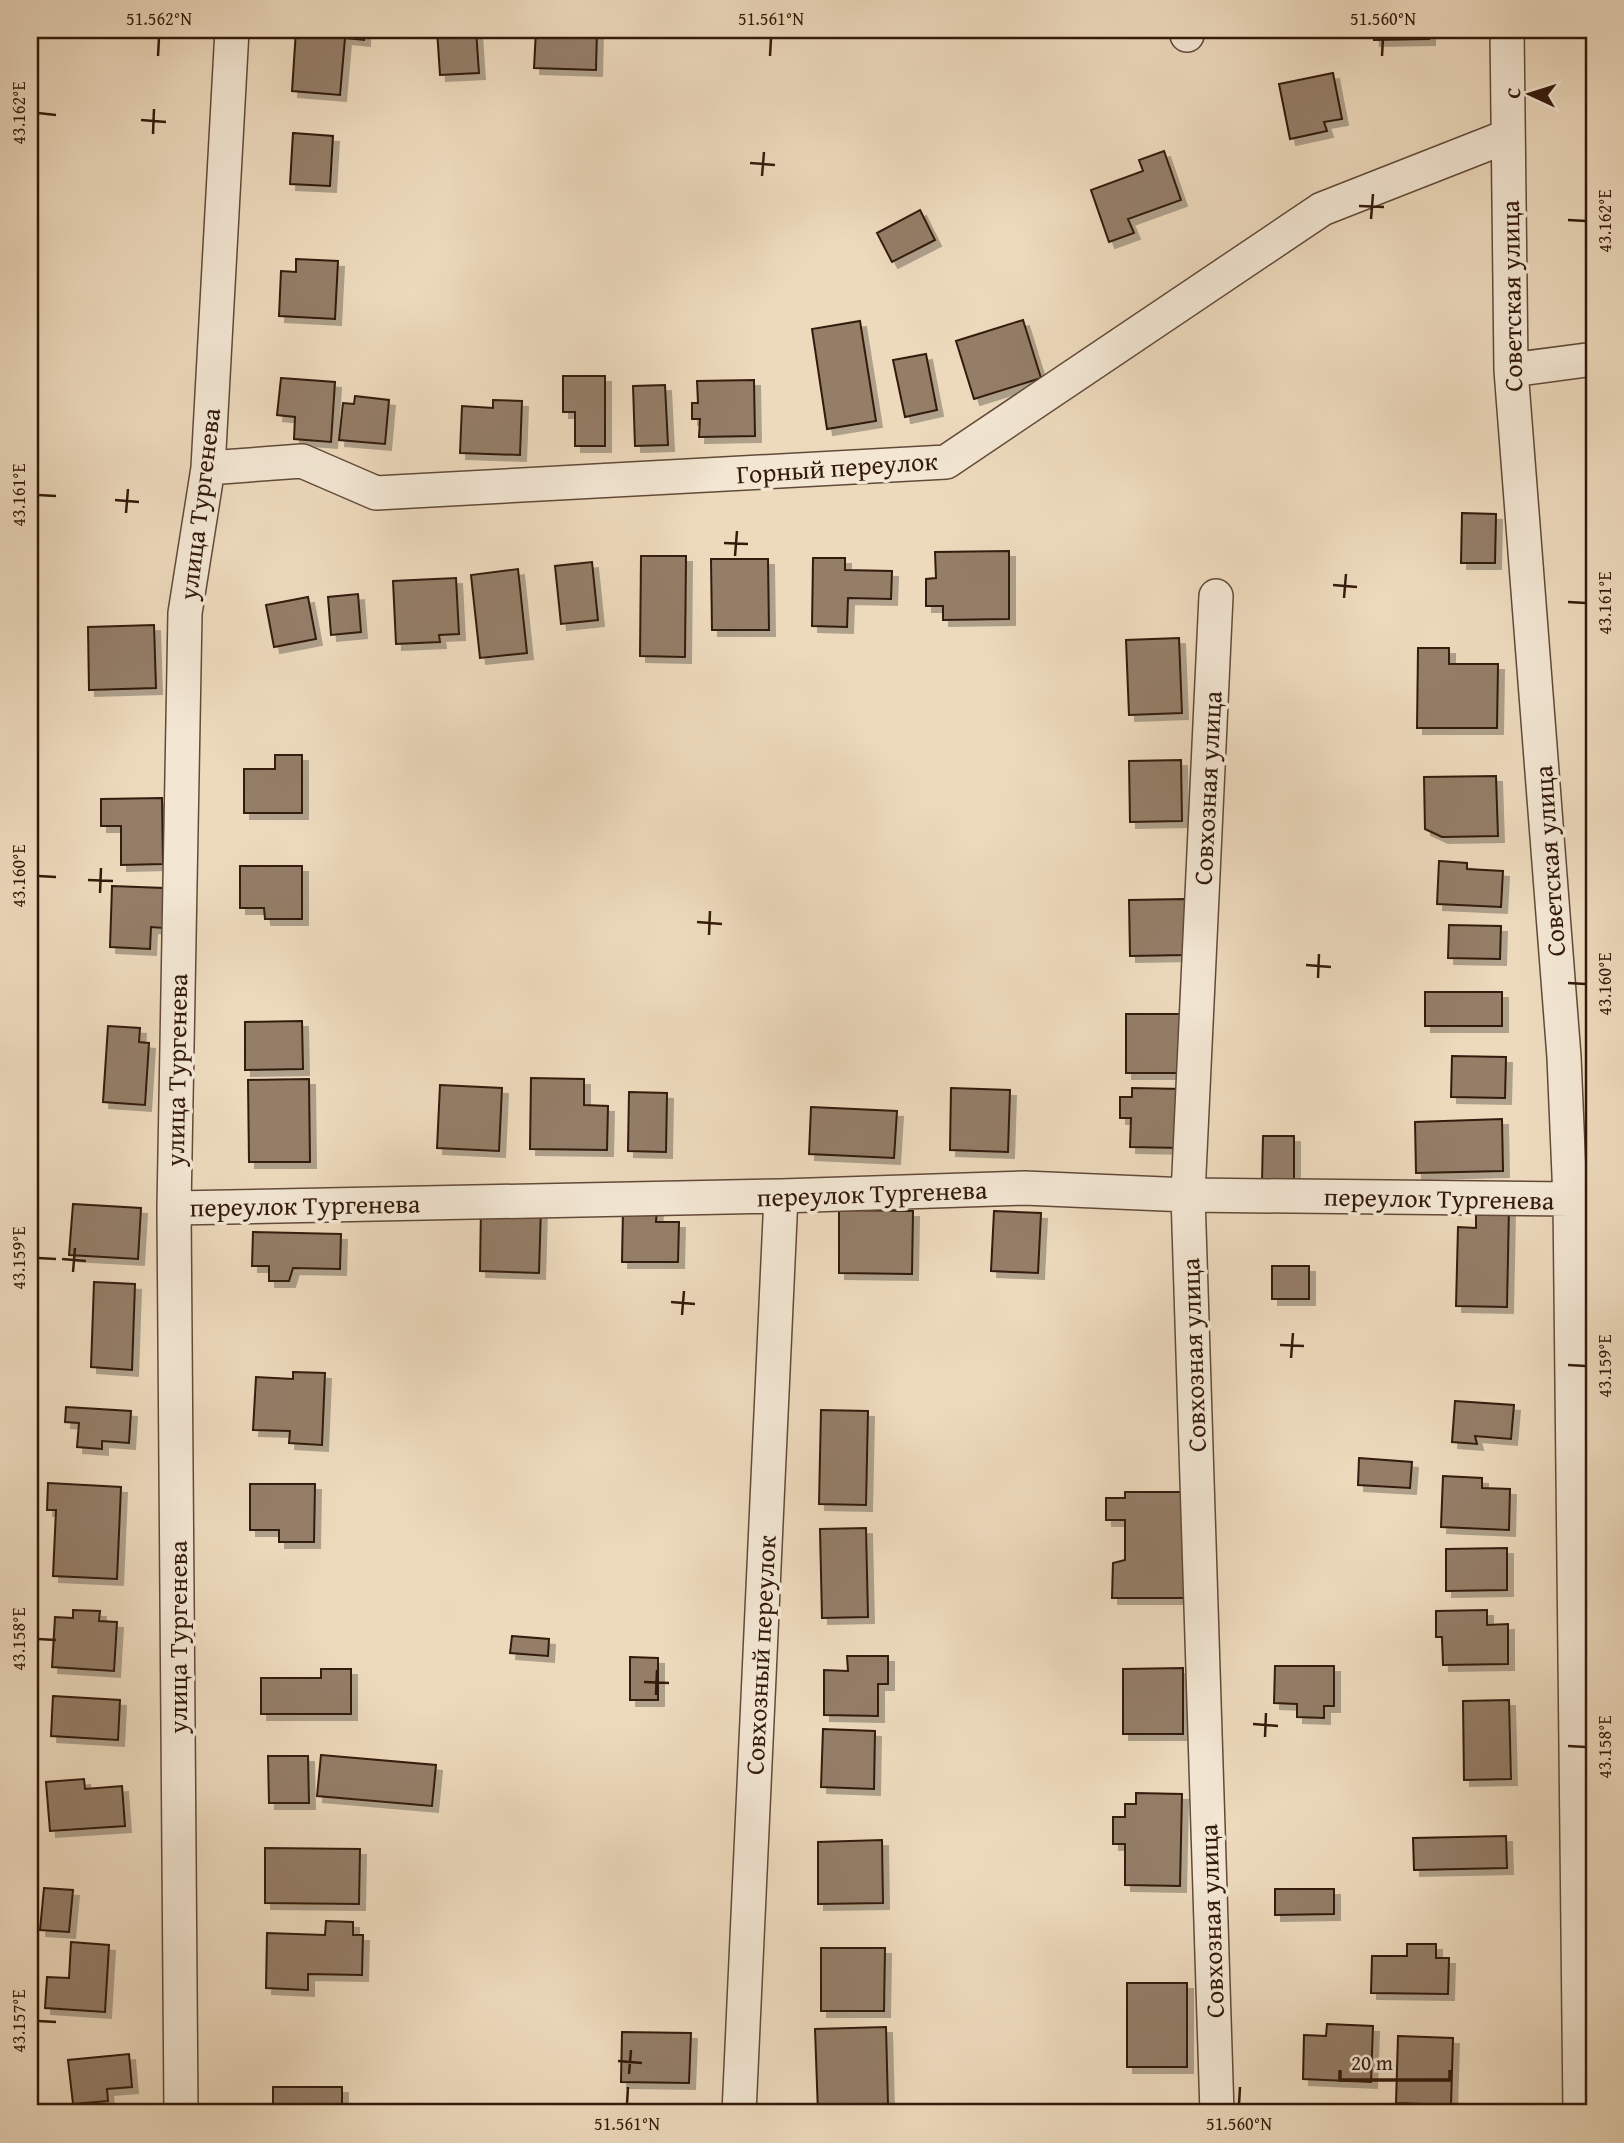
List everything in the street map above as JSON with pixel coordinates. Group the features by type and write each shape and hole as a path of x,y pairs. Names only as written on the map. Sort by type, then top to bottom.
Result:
{"street":[{"name":"улица Тургенева","path":"181,2113 174,1208 185,613 208,468 232,30"},
{"name":"Советская улица","path":"1507,30 1511,370 1579,1057 1570,1199 1580,2113"},
{"name":"Горный переулок","path":"208,468 302,461 376,493 946,463 1322,209 1508,136"},
{"path":"1511,370 1594,359"},
{"name":"Совхозная улица","path":"1216,596 1188,1195 1217,2113"},
{"name":"переулок Тургенева","path":"174,1208 781,1196 1024,1188 1188,1195 1570,1199"},
{"name":"Совхозный переулок","path":"739,2113 781,1196"}],"building":[{"path":"296,30 364,30 364,40 345,38 340,95 292,91"},
{"path":"437,30 476,30 479,73 440,75"},
{"path":"536,30 597,30 596,70 534,68"},
{"path":"1373,30 1429,30 1429,39 1374,40"},
{"path":"1333,73 1342,119 1324,122 1327,131 1290,139 1279,84"},
{"path":"293,133 333,136 330,186 290,184"},
{"path":"1164,151 1181,200 1128,219 1134,233 1109,242 1091,190 1143,171 1139,160"},
{"path":"920,210 935,240 892,262 877,233"},
{"path":"296,259 338,261 335,319 279,316 281,271 296,272"},
{"path":"1023,320 1041,378 974,399 956,341"},
{"path":"860,321 876,421 827,429 812,329"},
{"path":"926,354 937,410 905,417 893,360"},
{"path":"563,376 605,376 605,446 575,446 575,412 563,412"},
{"path":"281,378 335,382 331,442 294,439 295,417 277,415"},
{"path":"754,380 755,436 699,437 700,419 692,419 692,403 698,403 697,381"},
{"path":"665,385 668,445 635,446 633,386"},
{"path":"355,396 389,400 385,444 339,440 343,403 354,404"},
{"path":"493,400 522,401 520,455 460,453 462,406 493,408"},
{"path":"1462,513 1496,514 1495,563 1461,563"},
{"path":"1009,551 1009,619 943,620 943,606 926,606 926,579 936,578 935,552"},
{"path":"641,556 686,556 685,657 640,656"},
{"path":"813,558 845,558 845,570 892,571 891,599 848,598 847,627 812,626"},
{"path":"711,559 768,559 769,630 712,630"},
{"path":"592,562 598,620 561,624 555,566"},
{"path":"518,569 527,653 480,658 471,575"},
{"path":"456,578 459,634 439,635 440,642 396,644 393,581"},
{"path":"358,594 361,632 331,635 328,597"},
{"path":"308,597 316,639 274,647 266,605"},
{"path":"154,625 156,688 89,690 88,627"},
{"path":"1179,638 1182,713 1129,715 1126,640"},
{"path":"1418,648 1449,648 1449,664 1498,664 1497,728 1417,728"},
{"path":"275,755 302,755 302,813 244,813 244,769 275,769"},
{"path":"1181,760 1182,821 1130,822 1129,761"},
{"path":"1496,776 1498,836 1442,837 1425,829 1424,777"},
{"path":"162,798 163,864 121,865 121,826 101,826 101,799"},
{"path":"1439,861 1467,863 1467,869 1503,871 1501,907 1437,904"},
{"path":"240,866 302,866 302,919 265,919 264,908 240,908"},
{"path":"112,886 164,888 163,928 151,927 150,949 110,947"},
{"path":"1186,899 1186,955 1130,956 1129,900"},
{"path":"1449,925 1501,926 1500,959 1448,958"},
{"path":"1425,992 1502,992 1502,1026 1425,1026"},
{"path":"1126,1014 1181,1014 1181,1073 1126,1073"},
{"path":"302,1021 303,1069 245,1070 245,1022"},
{"path":"108,1026 140,1028 139,1042 149,1043 145,1105 103,1102"},
{"path":"1452,1056 1506,1057 1505,1098 1451,1097"},
{"path":"531,1078 584,1079 584,1105 608,1106 607,1150 530,1149"},
{"path":"309,1079 310,1162 249,1162 248,1080"},
{"path":"440,1085 502,1088 499,1151 437,1148"},
{"path":"951,1088 1010,1090 1008,1152 950,1150"},
{"path":"1132,1088 1183,1089 1182,1148 1130,1147 1131,1118 1120,1118 1120,1097 1132,1097"},
{"path":"629,1092 667,1093 666,1152 628,1151"},
{"path":"811,1107 897,1111 894,1158 809,1154"},
{"path":"1502,1119 1503,1171 1416,1173 1415,1122"},
{"path":"1263,1136 1294,1136 1294,1183 1262,1182"},
{"path":"73,1204 141,1208 138,1259 69,1255"},
{"path":"481,1206 541,1207 539,1273 480,1271"},
{"path":"1476,1206 1509,1206 1507,1307 1456,1306 1458,1227 1476,1228"},
{"path":"623,1209 657,1209 656,1222 679,1222 678,1262 622,1262"},
{"path":"839,1210 913,1211 912,1274 839,1273"},
{"path":"994,1211 1041,1213 1038,1273 991,1271"},
{"path":"253,1232 341,1234 340,1269 293,1268 289,1281 269,1281 269,1266 252,1266"},
{"path":"1272,1266 1309,1266 1309,1299 1272,1299"},
{"path":"94,1282 135,1284 132,1370 91,1367"},
{"path":"293,1372 325,1373 322,1445 289,1443 290,1431 253,1430 256,1377 293,1379"},
{"path":"1455,1401 1514,1405 1511,1439 1475,1436 1477,1444 1452,1442"},
{"path":"66,1407 131,1411 129,1443 102,1441 102,1449 77,1447 79,1423 65,1422"},
{"path":"821,1410 868,1411 866,1505 819,1504"},
{"path":"1359,1458 1412,1462 1410,1488 1358,1485"},
{"path":"1443,1476 1482,1478 1482,1488 1510,1489 1509,1530 1441,1527"},
{"path":"48,1483 121,1487 117,1579 53,1576 56,1510 47,1510"},
{"path":"250,1484 315,1484 314,1542 279,1542 279,1530 250,1530"},
{"path":"1125,1492 1188,1492 1187,1598 1112,1598 1113,1563 1125,1560 1125,1520 1106,1520 1106,1498 1125,1498"},
{"path":"866,1528 868,1617 822,1618 820,1529"},
{"path":"1507,1548 1507,1590 1446,1591 1446,1549"},
{"path":"73,1610 100,1611 99,1621 117,1622 114,1671 52,1667 55,1617 73,1618"},
{"path":"1487,1610 1487,1625 1508,1624 1508,1664 1443,1665 1442,1637 1436,1637 1436,1611"},
{"path":"512,1636 549,1639 548,1656 510,1653"},
{"path":"847,1656 888,1656 888,1684 878,1684 878,1716 824,1715 824,1670 848,1671"},
{"path":"630,1657 658,1658 658,1700 630,1700"},
{"path":"1275,1666 1334,1666 1334,1706 1324,1706 1324,1718 1297,1717 1297,1704 1274,1703"},
{"path":"1183,1668 1183,1734 1123,1734 1123,1669"},
{"path":"321,1669 351,1669 351,1714 261,1714 261,1678 321,1678"},
{"path":"53,1696 120,1700 118,1740 51,1736"},
{"path":"1509,1700 1511,1779 1464,1780 1463,1701"},
{"path":"823,1729 875,1731 874,1789 821,1787"},
{"path":"321,1755 436,1765 432,1806 317,1796"},
{"path":"268,1756 308,1756 309,1803 269,1803"},
{"path":"84,1779 85,1789 122,1786 125,1826 50,1831 46,1782"},
{"path":"1136,1793 1182,1794 1180,1886 1125,1885 1125,1844 1113,1844 1113,1817 1125,1817 1125,1804 1136,1804"},
{"path":"1506,1836 1507,1868 1414,1870 1413,1838"},
{"path":"882,1840 883,1903 818,1904 818,1842"},
{"path":"265,1848 360,1849 359,1904 265,1903"},
{"path":"44,1888 73,1890 69,1932 40,1930"},
{"path":"1275,1889 1334,1889 1334,1914 1275,1915"},
{"path":"326,1921 353,1922 353,1935 363,1935 362,1975 308,1974 308,1990 266,1988 267,1933 325,1935"},
{"path":"71,1942 109,1945 105,2012 45,2008 47,1977 69,1978"},
{"path":"1407,1944 1436,1944 1436,1958 1449,1958 1448,1994 1371,1993 1372,1956 1407,1956"},
{"path":"821,1948 885,1948 884,2011 821,2011"},
{"path":"1127,1983 1187,1983 1187,2067 1127,2067"},
{"path":"1327,2024 1373,2026 1371,2082 1303,2079 1304,2035 1326,2036"},
{"path":"886,2027 888,2105 880,2113 818,2113 815,2029"},
{"path":"622,2032 691,2033 689,2083 621,2082"},
{"path":"1398,2036 1453,2038 1451,2105 1396,2103"},
{"path":"129,2054 132,2087 107,2089 108,2101 73,2104 68,2060"},
{"path":"273,2087 342,2087 342,2113 273,2113"}]}
